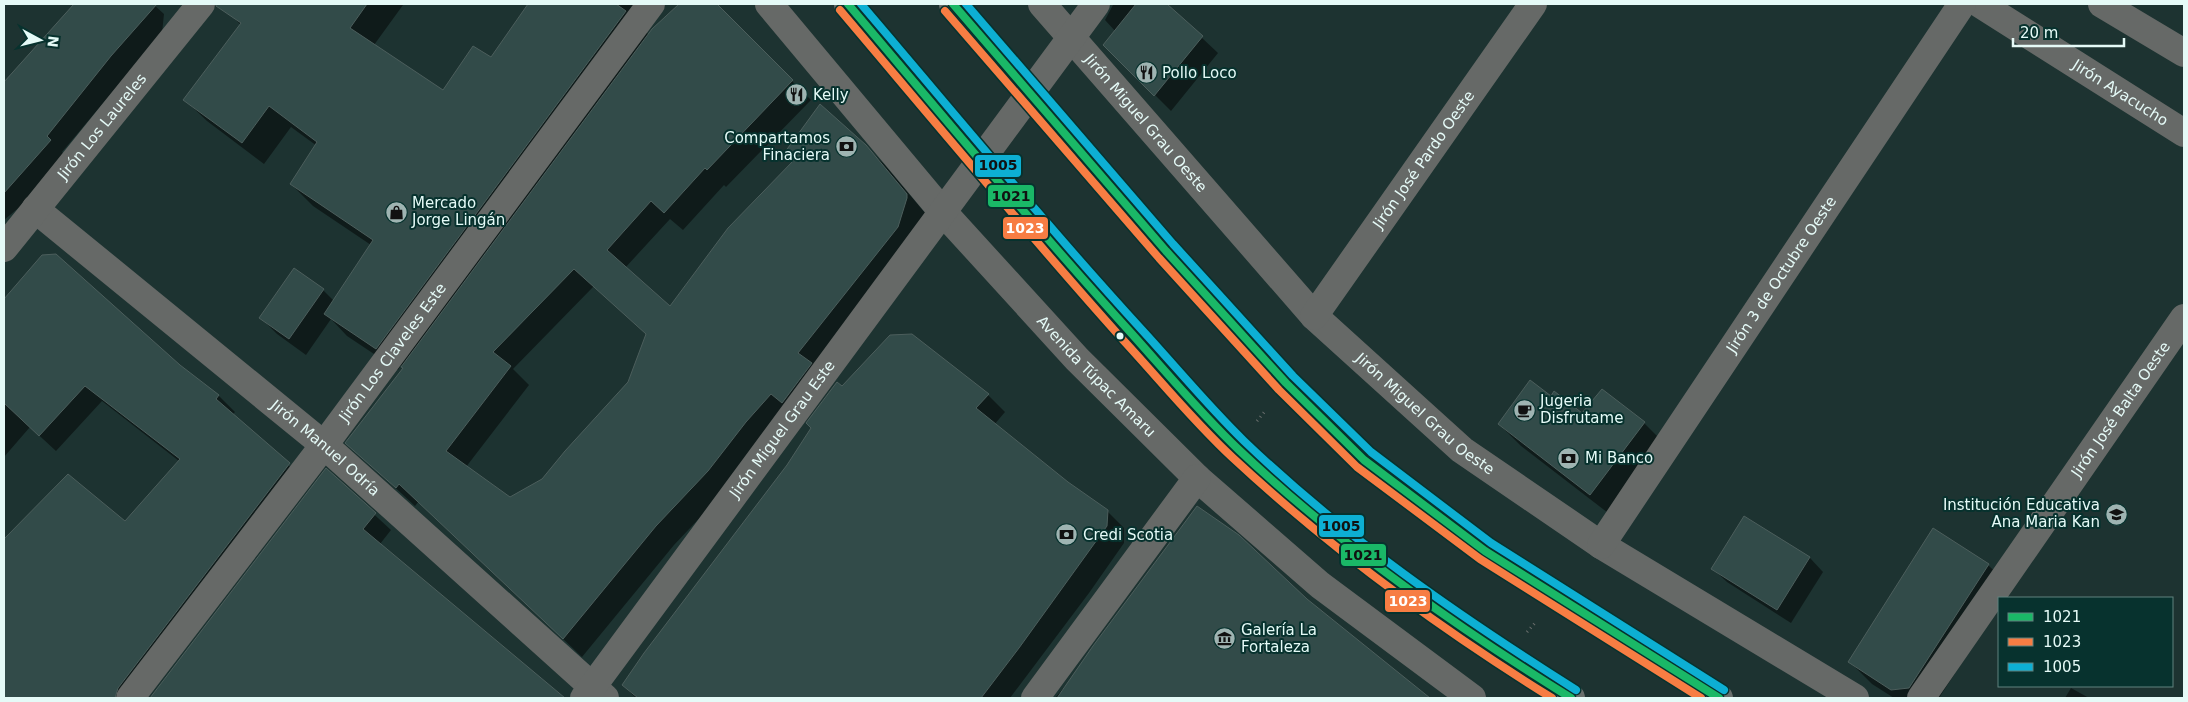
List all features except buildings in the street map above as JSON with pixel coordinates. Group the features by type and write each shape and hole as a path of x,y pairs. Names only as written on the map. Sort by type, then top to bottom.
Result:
{"highway":[{"path":"848,4 1110,310 1238,448 1324,526 1504,657 1571,698"},
{"path":"953,4 1031,92 1166,251 1272,368 1364,460 1485,551 1719,698"}],"street":[{"name":"Jirón Los Laureles","path":"4,248 201,4"},
{"name":"Jirón Los Claveles Este","path":"130,698 324,445 651,4"},
{"name":"Avenida Túpac Amaru","path":"768,4 942,211 1076,359 1197,478 1320,585 1472,698"},
{"name":"Jirón Miguel Grau Oeste","path":"1042,4 1314,316 1462,450 1601,545 1855,698"},
{"name":"Jirón Miguel Grau Oeste","path":"980,159 1096,4"},
{"name":"Jirón José Pardo Oeste","path":"1314,316 1533,4"},
{"name":"Jirón 3 de Octubre Oeste","path":"1601,545 1962,4"},
{"name":"Jirón Ayacucho","path":"1980,4 2184,133"},
{"path":"2102,4 2184,53"},
{"name":"Jirón Miguel Grau Este","path":"594,695 980,159"},
{"name":"Jirón Manuel Odría","path":"35,209 324,445 594,695"},
{"name":"Jirón José Balta Oeste","path":"1921,698 2184,318"},
{"path":"1035,698 1197,478"}],"transit line":[{"name":"1021","path":"848,4 1060,253 1184,393 1239,450 1277,485 1357,551 1484,642 1571,698"},
{"name":"1005","path":"861,4 1070,250 1244,441 1322,510 1404,574 1576,690"},
{"name":"1021","path":"953,4 1166,251 1286,383 1364,460 1485,551 1719,698"},
{"name":"1005","path":"966,4 1173,244 1293,376 1371,452 1491,543 1724,690"},
{"name":"1023","path":"840,10 1052,259 1177,401 1233,458 1308,524 1387,586 1468,644 1552,698"},
{"name":"1023","path":"945,11 1159,258 1279,390 1357,467 1480,559 1701,698"}],"place":[{"name":"Pollo Loco","path":"1146,73"},
{"name":"Kelly","path":"797,95"},
{"name":"Compartamos Finaciera","path":"846,147"},
{"name":"Mercado Jorge Lingán","path":"396,212"},
{"name":"Jugeria Disfrutame","path":"1524,410"},
{"name":"Mi Banco","path":"1569,458"},
{"name":"Institución Educativa Ana Maria Kan","path":"2116,514"},
{"name":"Credi Scotia","path":"1067,535"},
{"name":"Galería La Fortaleza","path":"1225,639"}]}
